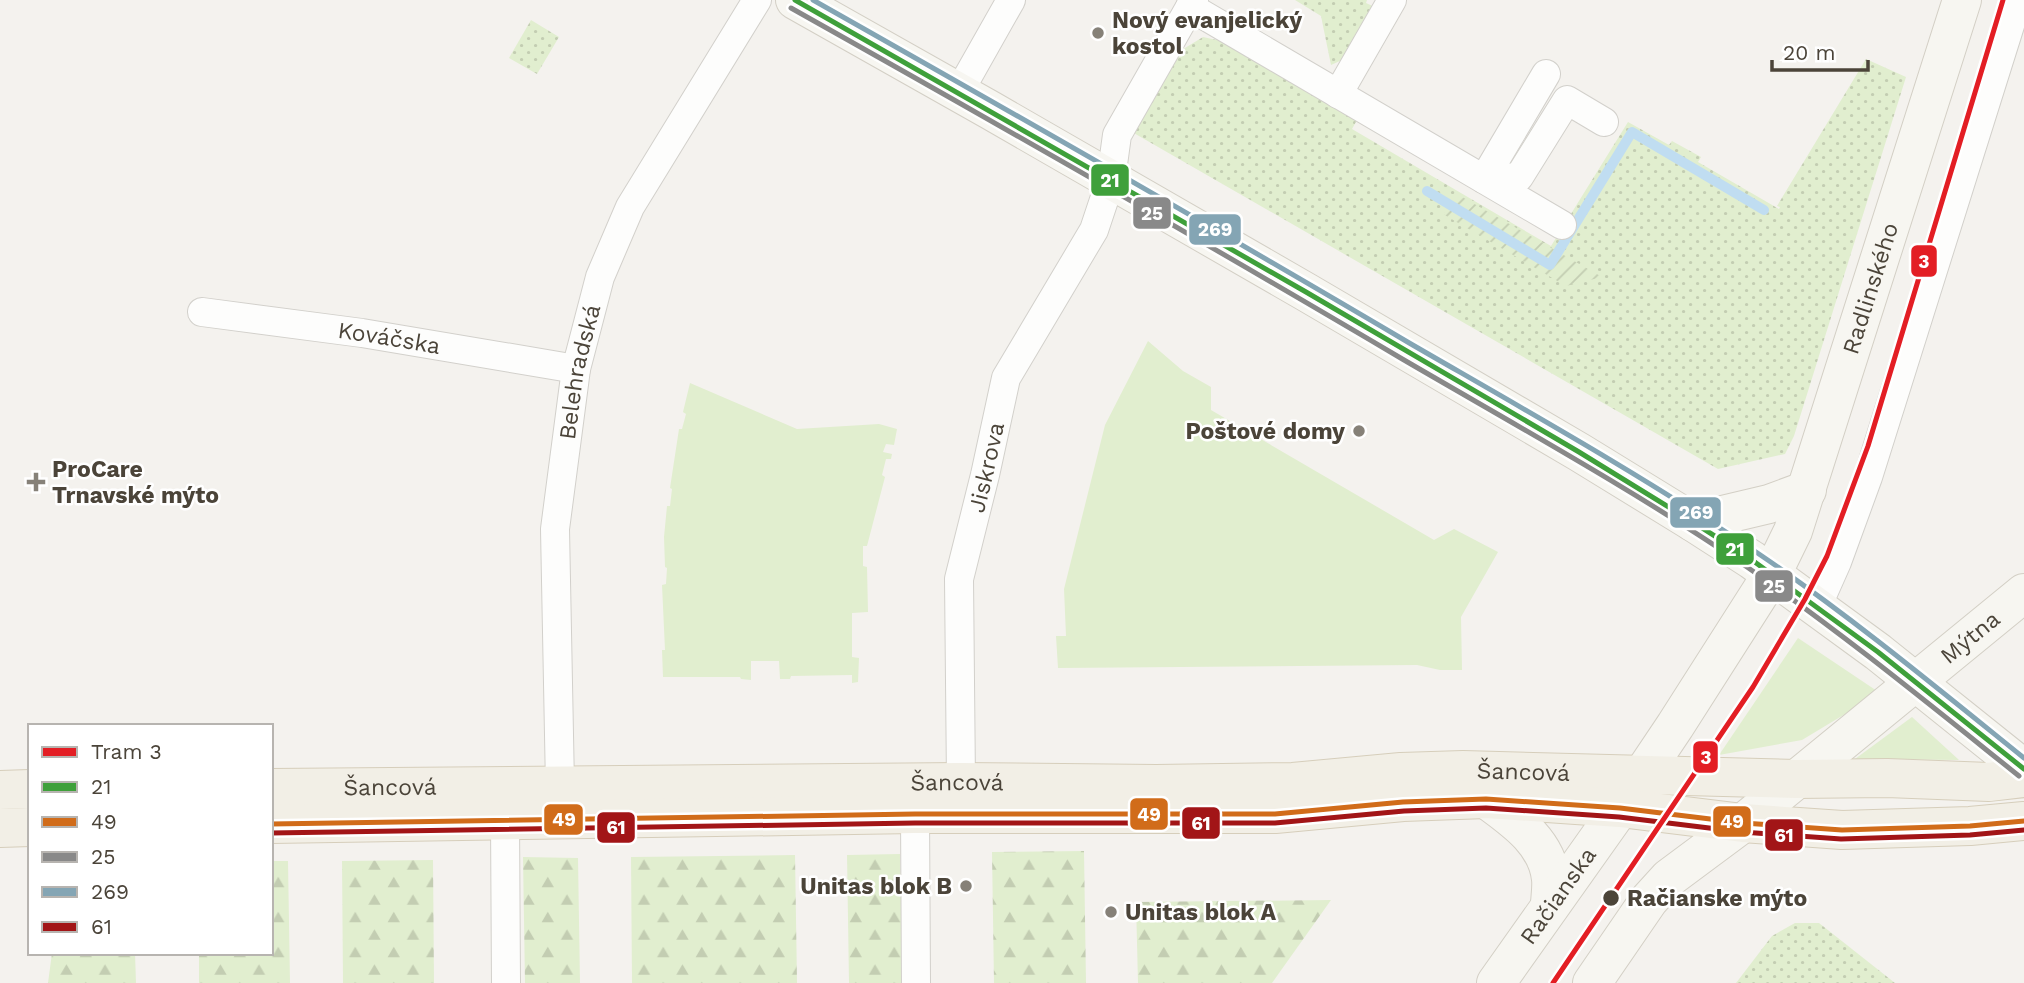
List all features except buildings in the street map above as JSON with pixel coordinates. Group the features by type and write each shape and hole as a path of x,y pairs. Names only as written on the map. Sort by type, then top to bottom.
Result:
{"main road":[{"path":"795,0 1390,341 1693,522 1817,607 2024,769"},
{"name":"Radlinského","path":"1772,574 1793,531 1807,490 1962,0"},
{"path":"1693,522 1769,504 1807,490"},
{"path":"1772,574 1620,808 1743,823 1842,830 1970,826 2024,821"},
{"name":"Mýtna","path":"1916,682 2024,593"},
{"path":"1592,983 1649,900 1669,878 1743,823 1916,682"},
{"name":"Šancová","path":"273,788 961,782 1280,783 1401,772 1463,770 1642,774"},
{"path":"1642,774 1989,782 2024,778"},
{"path":"0,790 28,789"},
{"path":"1486,799 1522,826 1537,843 1551,877 1550,906"},
{"name":"Šancová","path":"273,824 915,814 1275,814 1403,802 1486,799 1620,808"},
{"name":"Račianska","path":"1496,983 1620,808"},
{"path":"0,828 28,827"}],"street":[{"name":"Belehradská","path":"560,786 555,529 576,369 600,277 629,207 757,0"},
{"path":"959,92 1011,0"},
{"path":"1338,94 1392,0"},
{"path":"1817,607 1837,562 1868,477 2018,0"},
{"path":"1192,4 1338,94 1562,225"},
{"name":"Jiskrova","path":"961,782 959,579 1006,378 1094,230 1111,179 1117,135 1192,4"},
{"path":"1484,179 1546,75"},
{"path":"1484,179 1519,177 1567,100 1604,122"},
{"name":"Kováčska","path":"202,312 362,333 576,369"},
{"name":"Šancová","path":"915,814 916,983"},
{"path":"505,820 506,983"}],"green space":[{"path":"1295,0 1367,0 1366,3 1377,8 1342,60 1331,65 1321,16"},
{"path":"531,20 559,37 537,74 509,58"},
{"path":"1203,37 1226,42 1357,120 1352,129 1551,246 1628,122 1669,145 1672,141 1701,157 1698,162 1779,209 1777,206 1866,59 1906,77 1794,436 1785,454 1718,469 1132,132 1180,51"},
{"path":"1457,194 1602,277 1566,286 1443,214"},
{"path":"1148,341 1183,371 1211,387 1211,410 1434,540 1454,529 1498,552 1461,617 1462,670 1440,670 1417,665 1058,668 1056,636 1066,636 1064,589 1105,425"},
{"path":"690,383 797,429 879,424 897,429 894,445 886,444 883,452 892,454 891,459 886,459 882,475 885,477 867,546 863,546 863,566 867,567 868,612 852,613 852,657 859,658 858,682 852,683 852,675 791,676 790,679 780,679 779,661 751,661 751,680 740,677 663,677 662,650 665,650 662,585 666,584 667,568 664,537 679,429 682,429 686,414 683,412"},
{"path":"1798,638 1880,693 1802,740 1719,755"},
{"path":"1912,717 1959,760 1855,759"},
{"path":"1084,851 1086,983 994,983 992,852"},
{"path":"900,854 903,983 849,983 847,855"},
{"path":"795,855 797,983 632,983 631,857"},
{"path":"523,857 578,858 580,983 525,983"},
{"path":"433,860 434,983 343,983 342,861"},
{"path":"273,861 288,861 290,983 199,983 199,955 273,955"},
{"path":"1331,900 1272,983 1138,983 1136,902"},
{"path":"1795,923 1819,923 1895,983 1736,983 1772,936"},
{"path":"52,955 135,955 136,983 48,983"}],"waterway":[{"path":"1427,191 1550,265 1632,132 1764,210"}],"tram line":[{"name":"3","path":"1553,983 1753,687 1827,556 1868,446 2003,0"}],"transit line":[{"name":"21","path":"795,0 1306,292 1693,522 1752,560 1878,652 2024,769"},
{"name":"269","path":"813,0 1188,214 1672,497 1825,601 2024,758"},
{"name":"25","path":"791,8 1175,226 1663,512 1747,567 1816,617 2019,776"},
{"name":"49","path":"273,824 915,814 1275,814 1403,802 1486,799 1620,808 1743,823 1842,830 1970,826 2024,821"},
{"name":"61","path":"273,833 915,823 1275,823 1404,811 1486,808 1619,817 1742,832 1841,839 1970,835 2024,830"}],"place":[{"name":"Nový evanjelický kostol","path":"1098,33"},
{"name":"Poštové domy","path":"1359,431"},
{"name":"ProCare Trnavské mýto","path":"36,482"},
{"name":"Unitas blok B","path":"966,886"},
{"name":"Račianske mýto","path":"1611,898"},
{"name":"Unitas blok A","path":"1111,912"}]}
